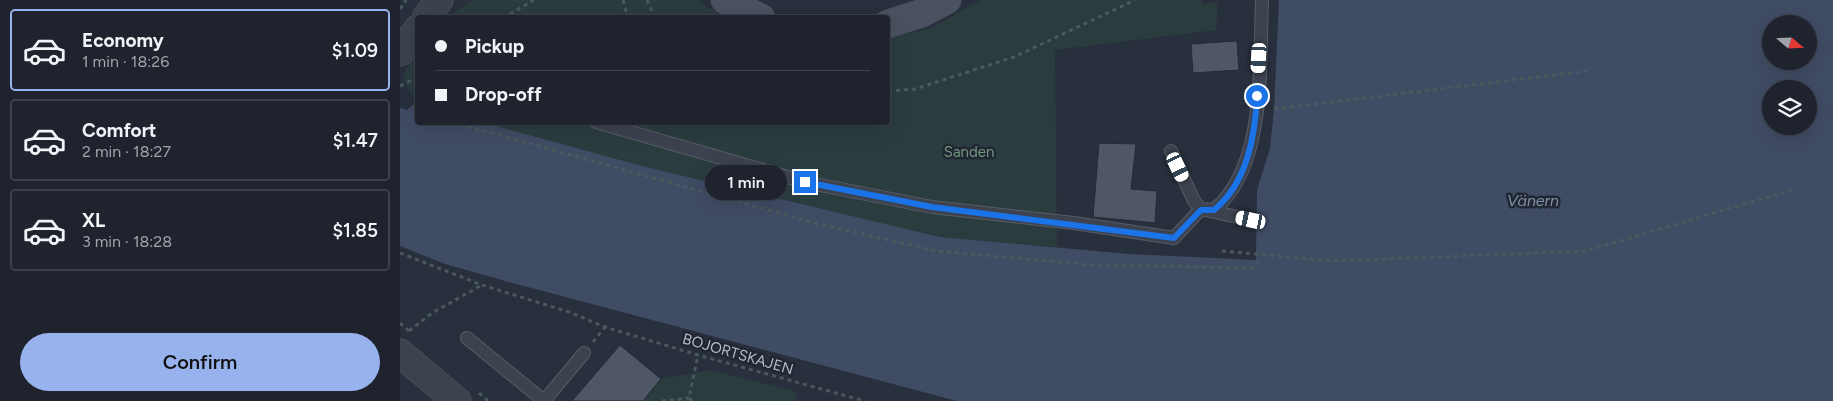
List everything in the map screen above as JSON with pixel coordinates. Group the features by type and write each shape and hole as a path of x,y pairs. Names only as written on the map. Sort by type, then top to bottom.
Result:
{"main road":[{"path":"725,0 755,15"},
{"path":"890,23 922,13 947,0"}],"street":[{"path":"428,15 439,0"},
{"path":"400,52 415,33"},
{"path":"400,352 457,401"}],"lane":[{"path":"606,125 805,182 932,207 1174,238 1201,210 1214,210 1228,198 1247,158 1254,136 1262,0"},
{"path":"1170,151 1194,201 1201,210 1251,220"},
{"path":"467,338 544,401 584,353"}],"path":[{"path":"400,9 406,0"},
{"path":"508,15 534,0"},
{"path":"623,0 627,15"},
{"path":"647,0 654,15"},
{"path":"890,91 915,89 1014,58 1135,0"},
{"path":"1274,109 1587,71"},
{"path":"400,86 415,78"},
{"path":"463,125 815,222 936,251 1095,265 1256,268 1257,260"},
{"path":"1222,251 1333,261 1586,251 1791,190"},
{"name":"BOJORTSKAJEN","path":"400,253 482,285 569,312 605,327 865,401"},
{"path":"400,323 409,331 432,313 482,285"},
{"path":"662,401 691,400 698,355"}],"green space":[{"path":"472,0 697,0 721,15 451,15"},
{"name":"Sanden","path":"981,0 1201,0 1203,4 1218,2 1216,30 1055,50 1057,247 940,237 642,166 492,125 890,125 890,37 929,29"},
{"path":"415,53 415,100 405,81 404,76"},
{"path":"711,370 797,392 794,401 643,401 661,379"}],"water":[{"name":"Vänern","path":"1279,0 1833,0 1833,401 957,401 509,282 445,264 400,246 400,108 407,110 415,103 415,125 492,125 642,166 940,237 1129,254 1256,260 1257,190 1270,148 1274,109"}],"building":[{"path":"1237,41 1239,70 1193,73 1191,44"},
{"path":"1099,143 1136,144 1131,189 1157,191 1155,223 1093,217"},
{"path":"620,345 661,379 643,401 572,401"}],"route":[{"path":"805,182 932,207 1074,223 1174,238 1201,210 1214,210 1228,198 1247,158 1254,136 1257,96"}]}
